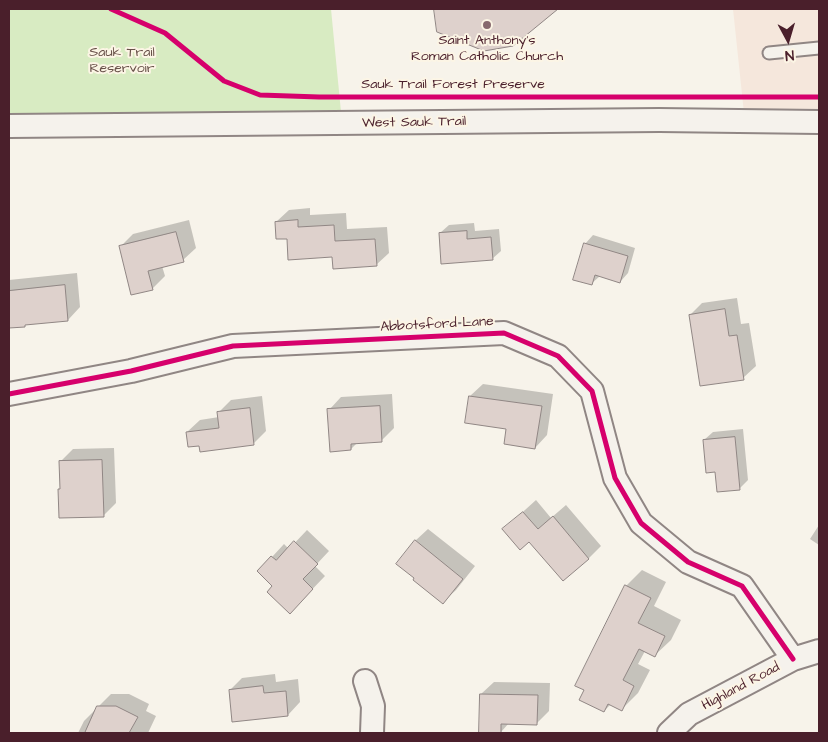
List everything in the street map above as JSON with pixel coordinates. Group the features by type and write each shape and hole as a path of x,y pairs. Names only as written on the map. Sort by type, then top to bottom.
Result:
{"street":[{"name":"West Sauk Trail","path":"9,126 659,120 819,122"},
{"name":"Abbotsford Lane","path":"9,394 131,371 233,346 504,333 558,356 592,391 616,478 641,523 688,562 742,586 793,659"},
{"name":"Highland Road","path":"669,733 688,714 793,659 819,652"},
{"path":"365,681 373,706 372,733"}],"lane":[{"path":"769,53 819,48"}],"shaded area":[{"path":"733,9 819,9 819,113 744,113"}],"green space":[{"name":"Sauk Trail Reservoir","path":"9,9 331,9 341,112 9,115"}],"building":[{"name":"Saint Anthony's Roman Catholic Church","path":"434,9 558,9 513,46 484,51 437,32"},
{"path":"298,220 298,227 334,225 335,241 375,239 377,266 333,269 332,257 288,260 287,239 276,239 275,222"},
{"path":"467,231 467,239 491,237 493,260 441,264 439,233"},
{"path":"176,232 184,262 148,271 153,290 131,295 119,246"},
{"path":"584,243 628,256 620,283 595,275 592,285 573,280"},
{"path":"65,285 68,321 9,328 9,291"},
{"path":"725,309 729,336 737,335 744,380 700,386 689,315"},
{"path":"469,396 542,406 535,449 504,444 506,429 465,423"},
{"path":"380,406 382,442 351,444 351,450 330,452 327,409"},
{"path":"250,408 254,445 200,452 199,446 188,447 186,432 219,428 217,412"},
{"path":"735,437 740,490 717,492 715,472 706,473 703,440"},
{"path":"102,460 104,517 59,518 59,461"},
{"path":"523,512 538,529 553,516 589,559 563,581 529,542 520,550 502,529"},
{"path":"415,540 463,579 443,604 396,564"},
{"path":"294,541 318,564 303,579 313,589 290,614 267,592 272,586 257,571 271,556 276,560"},
{"path":"625,585 651,598 638,623 665,636 655,657 639,649 623,680 634,686 622,711 608,704 604,712 579,700 584,690 575,686"},
{"path":"263,686 264,693 286,691 288,716 232,722 229,690"},
{"path":"480,694 538,695 537,725 501,724 501,733 479,733"},
{"path":"97,706 116,706 138,717 129,733 85,733"}],"cycle path":[{"name":"Sauk Trail Forest Preserve","path":"111,9 165,33 224,81 260,95 319,97 819,97"},
{"path":"9,394 131,371 233,346 504,333 558,356 592,391 615,478 641,523 688,562 742,586 793,659"}],"place":[{"name":"Saint Anthony's Roman Catholic Church","path":"487,25"}]}
